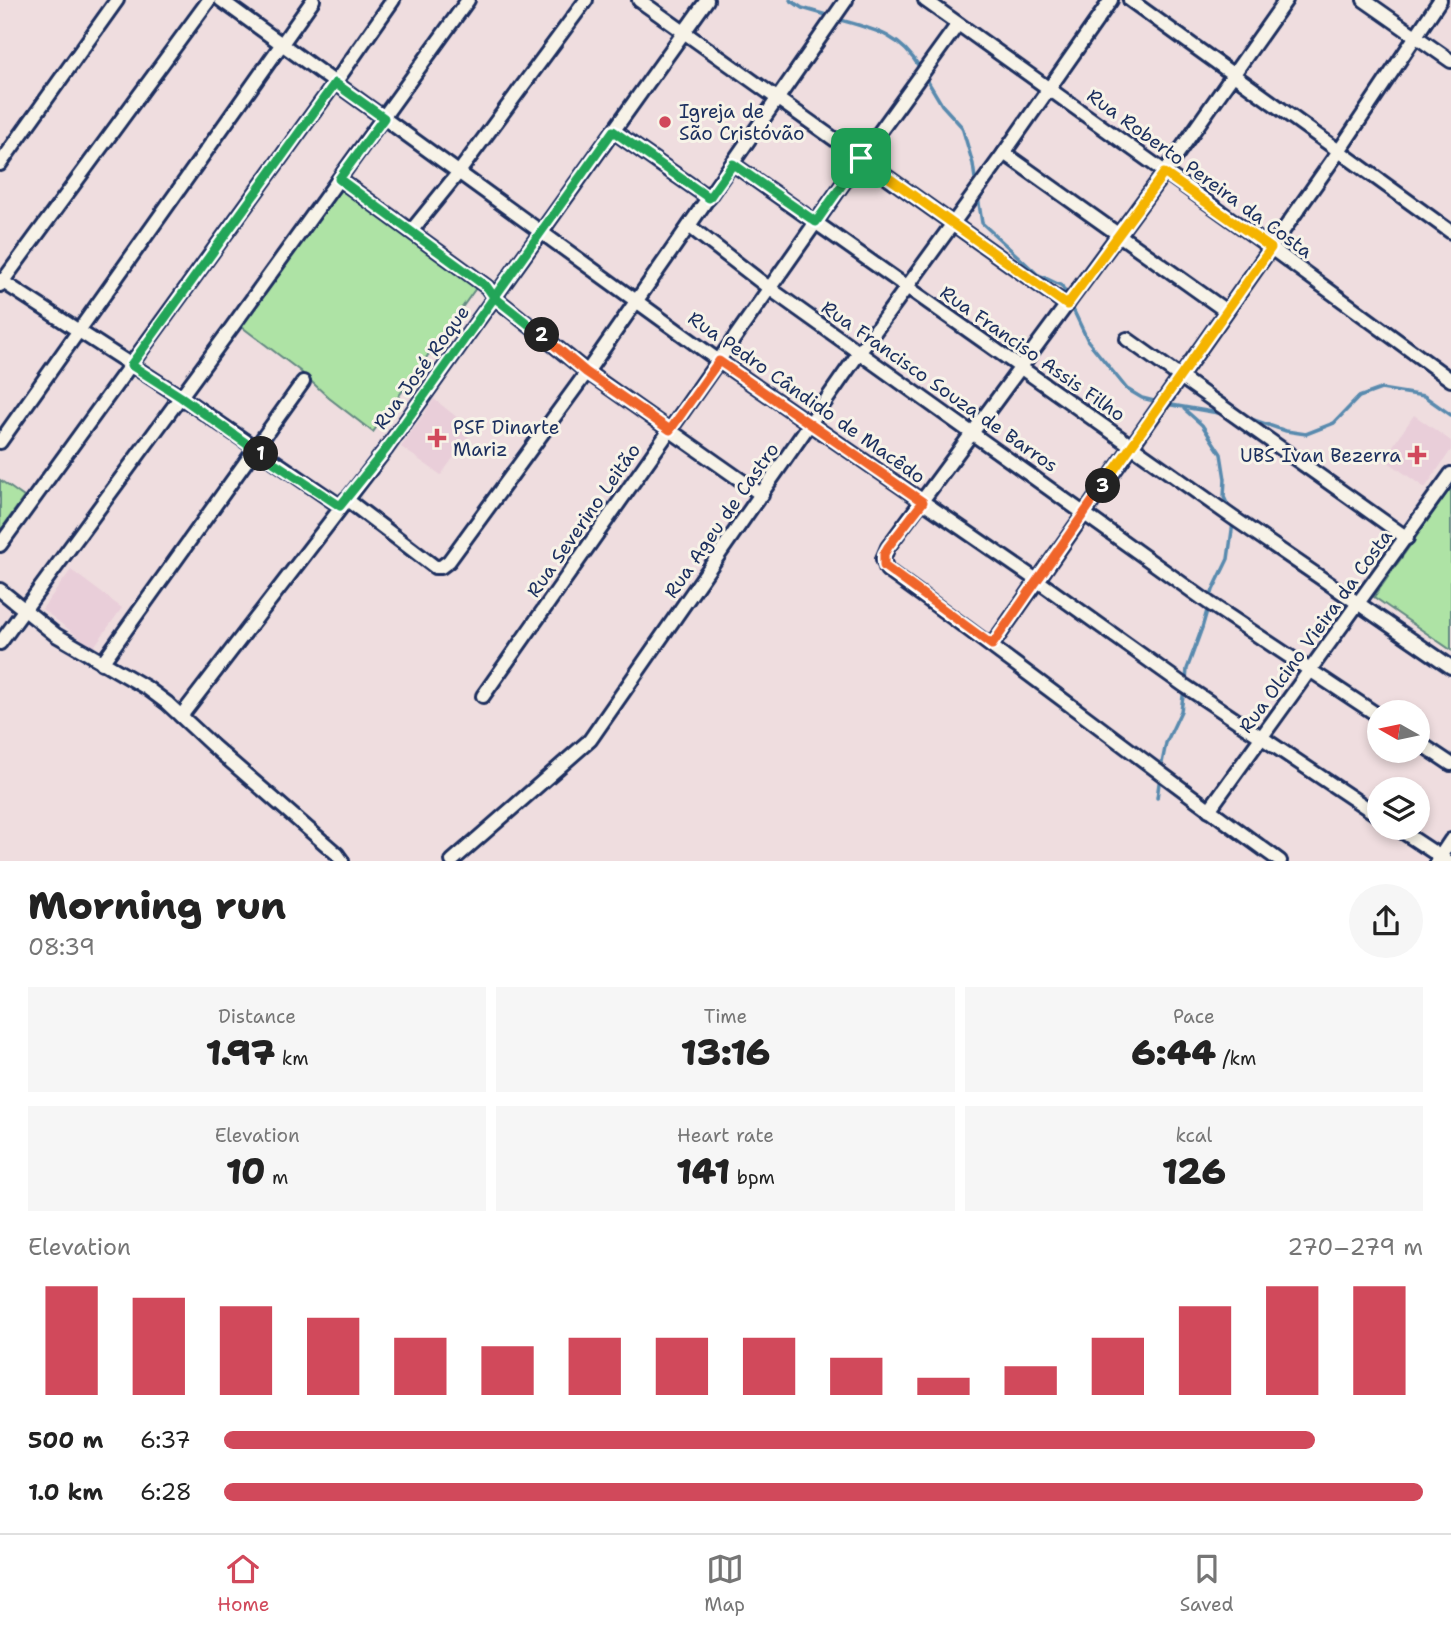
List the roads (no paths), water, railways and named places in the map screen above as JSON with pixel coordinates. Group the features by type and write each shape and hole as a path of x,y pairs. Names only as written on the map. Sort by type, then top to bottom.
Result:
{"street":[{"path":"0,164 117,0"},
{"path":"209,0 1,282 80,330 255,450 343,503 435,567 441,567 449,561 586,372 846,0"},
{"name":"Rua Pedro Cândido de Macêdo","path":"221,0 719,361 1260,737 1367,808"},
{"path":"0,442 313,0"},
{"path":"0,545 393,0"},
{"path":"0,643 468,0"},
{"path":"412,230 586,0"},
{"path":"639,0 1067,305"},
{"name":"Rua José Roque","path":"181,716 386,449 707,0"},
{"name":"Rua Roberto Pereira da Costa","path":"925,0 1451,380"},
{"name":"Rua Ageu de Castro","path":"452,861 590,740 859,353 1111,0"},
{"path":"1130,0 1451,232"},
{"path":"1280,861 992,645 887,570 883,559 888,547 1164,173 1286,0"},
{"path":"1364,0 1451,61"},
{"path":"992,645 1339,151 1440,0"},
{"name":"Rua Severino Leitão","path":"482,696 958,24"},
{"path":"613,131 709,198"},
{"path":"1004,153 1226,311"},
{"name":"Rua Franciso Assis Filho","path":"733,164 1131,446 1451,667"},
{"path":"339,179 487,287 494,297 586,372 762,495"},
{"name":"Rua Francisco Souza de Barros","path":"689,226 769,288 1209,603 1367,708"},
{"path":"1128,339 1407,538"},
{"path":"102,663 303,382"},
{"name":"Rua Olcino Vieira da Costa","path":"1209,810 1451,474"},
{"path":"0,590 56,635 147,688 342,861"},
{"path":"1430,750 1451,764"},
{"path":"1414,840 1441,859 1451,840"}],"waterway":[{"path":"790,0 802,8 830,16"},
{"path":"837,19 884,34 904,47 920,68"},
{"path":"924,75 942,105 962,127 973,164 976,186"},
{"path":"978,197 982,223 1037,274 1062,286 1068,298"},
{"path":"1071,305 1088,341 1127,389 1142,398 1158,402"},
{"path":"1248,418 1286,431 1306,434 1334,423 1359,397 1381,389 1424,396 1451,415"},
{"path":"1166,404 1224,414"},
{"path":"1184,409 1202,425 1221,454 1225,479 1224,497 1231,512"},
{"path":"1186,681 1187,669 1213,590 1228,559 1233,523"},
{"path":"1161,768 1166,743 1181,711 1184,689"},
{"path":"1157,798 1160,776"}],"place":[{"name":"Igreja de São Cristóvão","path":"665,122"},
{"name":"PSF Dinarte Mariz","path":"437,438"},
{"name":"UBS Ivan Bezerra","path":"1417,455"}]}
